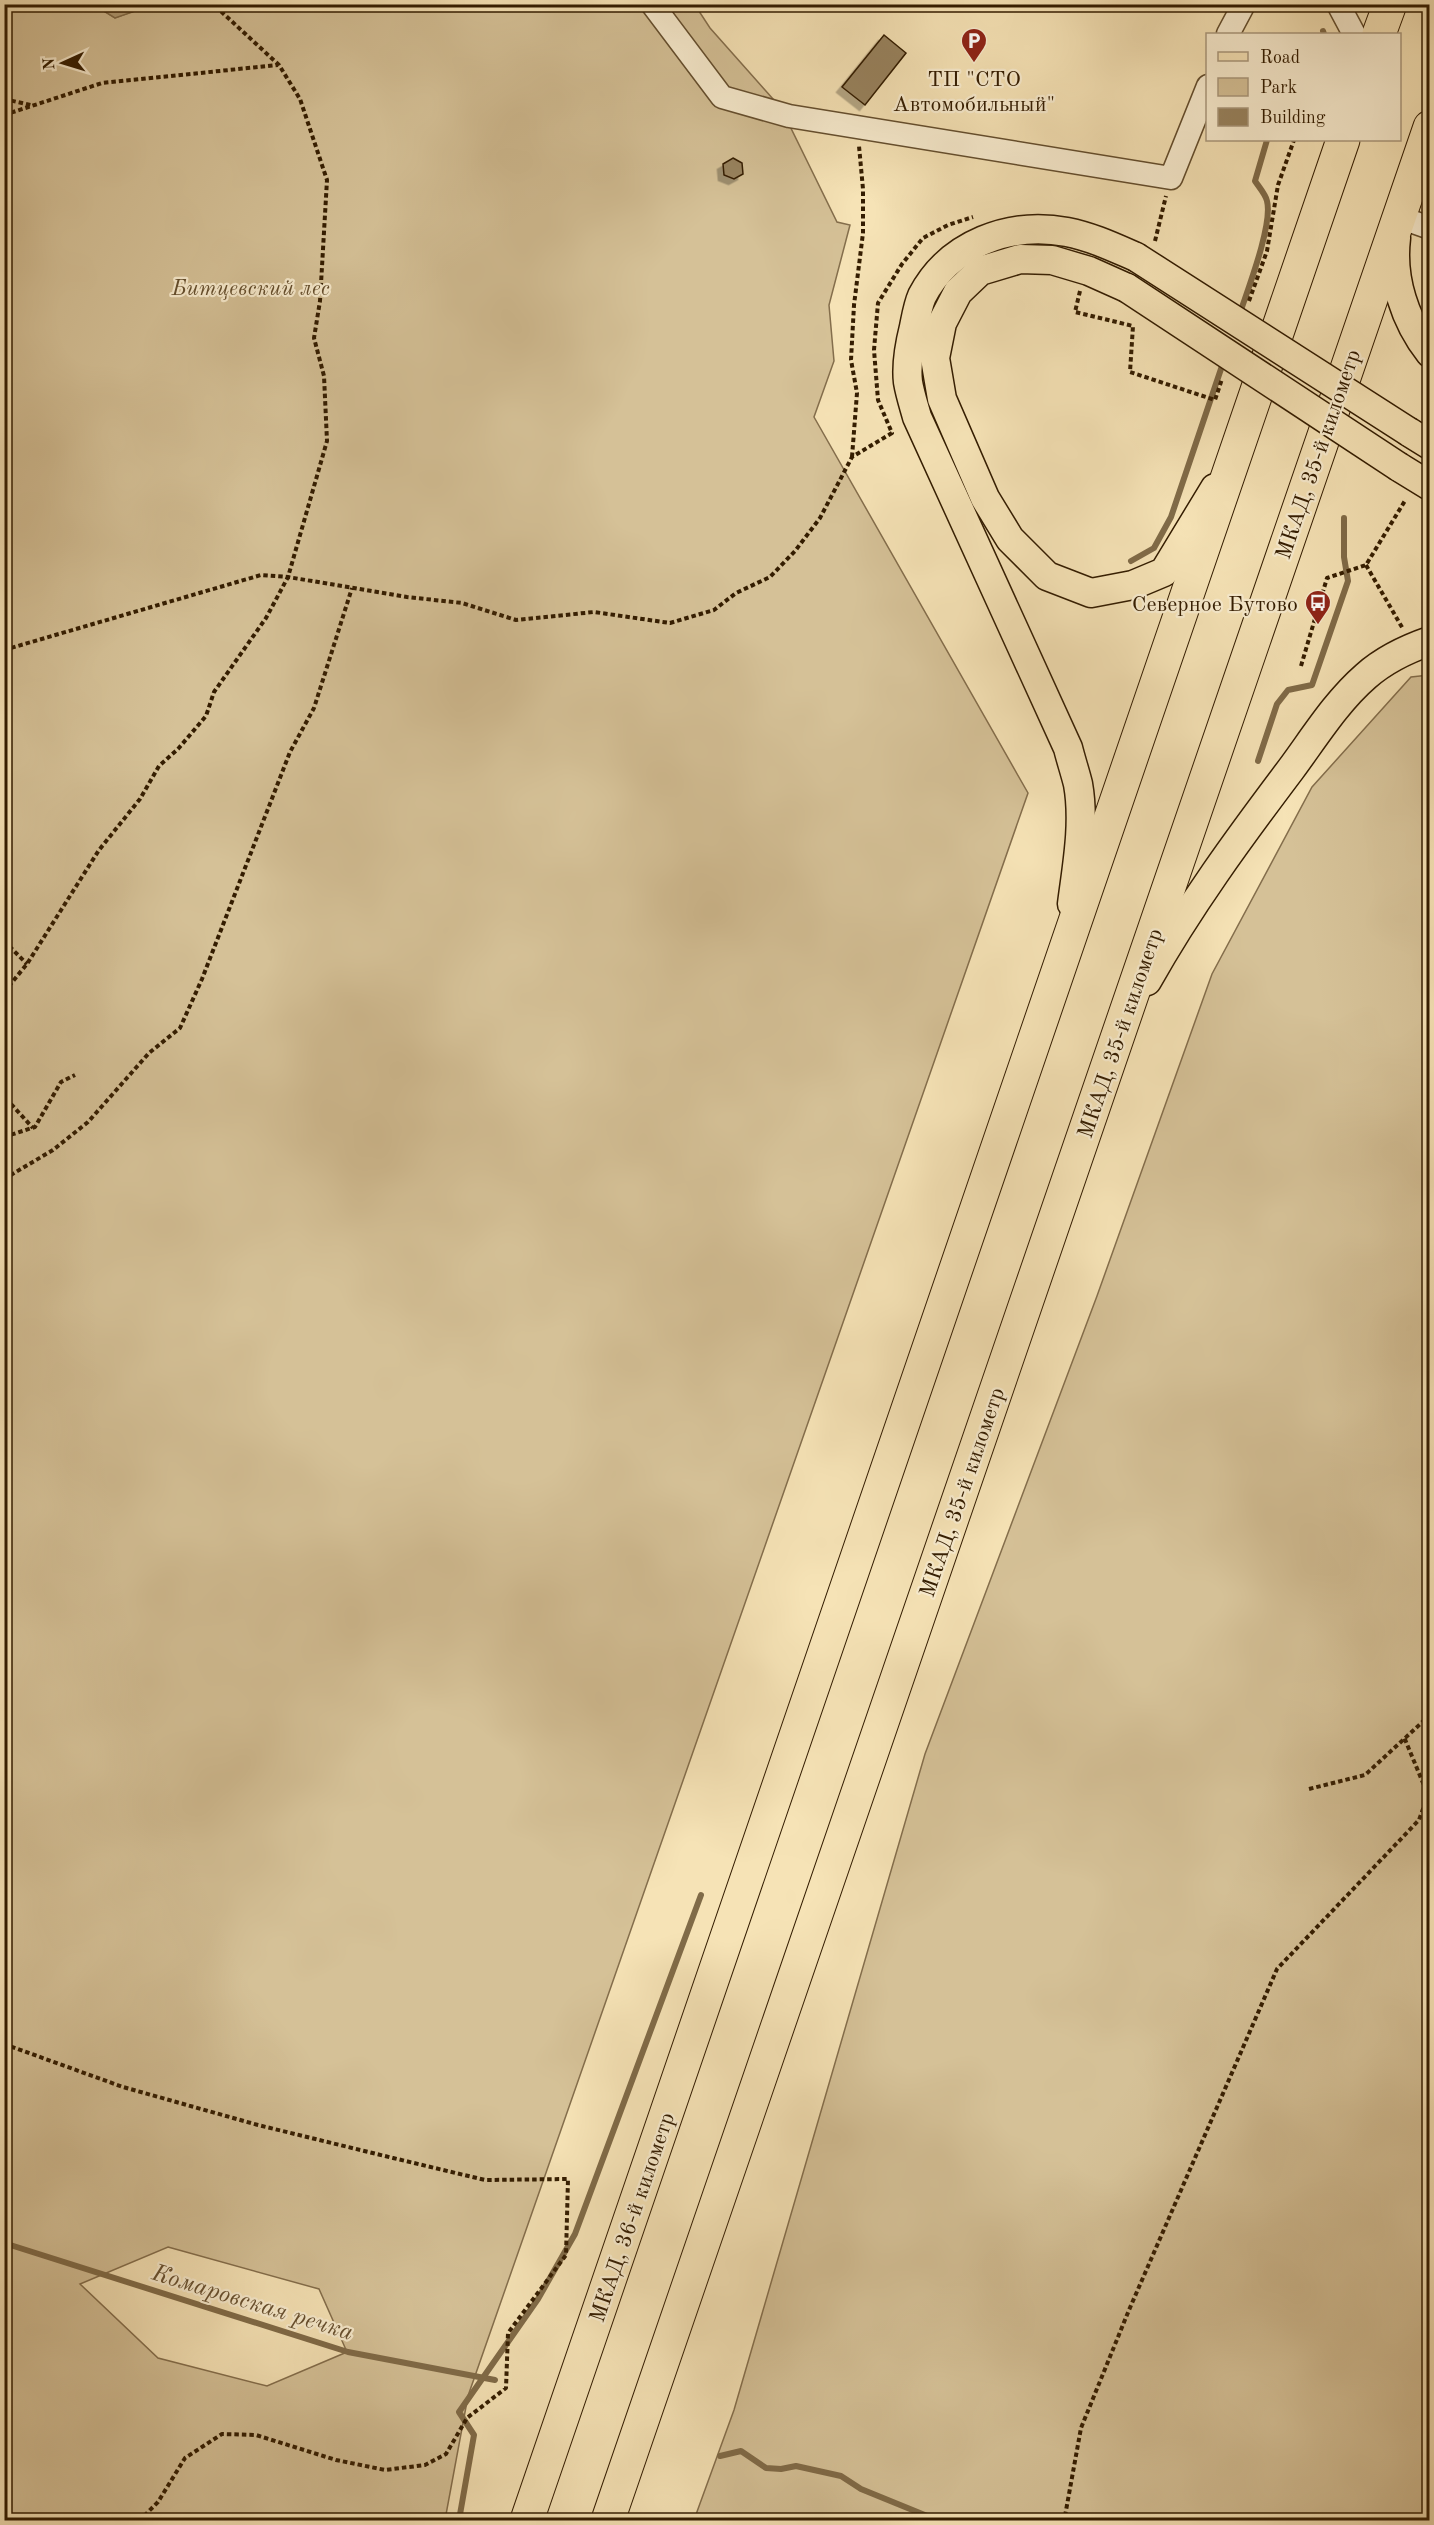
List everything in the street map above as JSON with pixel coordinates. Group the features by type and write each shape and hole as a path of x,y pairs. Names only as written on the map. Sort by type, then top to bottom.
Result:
{"highway":[{"path":"1379,33 1390,4"},
{"name":"МКАД, 35-й километр","path":"608,2520 1430,127"},
{"path":"1048,1002 1343,141"},
{"name":"МКАД, 36-й километр","path":"527,2520 1048,1002"}],"main road":[{"path":"1398,217 1394,258 1401,298 1415,335 1430,353"},
{"path":"1048,1002 1072,906 1079,844 1078,785 1068,748 918,417 908,380 910,340 921,298 938,271 965,248 993,236 1025,231 1065,232 1094,238 1136,257 1419,438"},
{"path":"1235,455 1164,572 1133,585 1091,593 1047,576 1010,539 985,498 942,399 935,358 942,323 958,292 980,271 1020,259 1052,260 1089,271 1127,288 1399,467 1420,489"},
{"path":"1108,1065 1146,983 1179,924 1222,860 1342,701 1366,676 1392,657 1422,643"}],"street":[{"path":"652,4 722,97 789,116 1171,178 1206,91"},
{"path":"1229,33 1244,4"},
{"path":"1338,4 1353,33"},
{"path":"1430,167 1398,217 1430,228"}],"path":[{"path":"4,992 27,964 99,850 140,799 159,766 206,716 214,692 266,618 288,577 327,441 324,375 314,338 320,301 327,180 300,99 279,65 213,4"},
{"path":"4,115 102,83 279,65"},
{"path":"4,99 32,105"},
{"path":"4,650 261,575 462,603 516,620 594,612 670,622 714,610 736,593 770,577 795,551 820,518 852,457 857,393 851,360 862,233 863,189 858,127"},
{"path":"1248,304 1267,251 1278,185 1294,141"},
{"path":"1081,282 1076,312 1133,326 1130,372 1215,400 1223,378"},
{"path":"852,457 892,433"},
{"path":"1301,666 1328,578 1366,565 1420,489"},
{"path":"1366,565 1422,643"},
{"path":"4,1179 53,1150 88,1122 149,1053 180,1028 202,979 290,752 314,708 352,588"},
{"path":"4,941 27,964"},
{"path":"4,1137 33,1128 62,1082 75,1075"},
{"path":"4,1091 10,1103 33,1128"},
{"path":"1309,1789 1365,1775 1430,1715"},
{"path":"1065,2516 1081,2428 1129,2310 1277,1969 1419,1820 1428,1795 1404,1737"},
{"path":"4,2044 123,2087 258,2125 393,2158 485,2180 568,2179 567,2255 508,2333 506,2388 467,2418 446,2454 425,2465 385,2470 336,2460 256,2435 222,2434 186,2458 159,2502 140,2520"}],"green space":[{"name":"Битцевский лес","path":"153,4 695,5 710,28 781,108 837,222 850,225 829,305 834,361 814,417 1028,793 468,2396 445,2520 5,2520 4,5 102,5 98,7 115,18","holes":["168,2247 319,2289 347,2352 267,2386 158,2358 80,2284"]},
{"path":"1429,675 1429,2520 694,2520 734,2410 925,1754 1097,1296 1212,974 1312,787 1411,677"}],"shaded area":[{"path":"102,4 153,5 115,18 97,7"}],"building":[{"path":"884,35 906,53 865,105 842,87"},
{"path":"733,158 742,163 743,174 734,179 724,175 723,164"}],"waterway":[{"path":"1240,313 1259,257 1266,225 1267,201 1255,181 1267,141"},
{"path":"1131,561 1154,548 1171,517 1224,360"},
{"path":"1258,761 1277,704 1288,690 1312,685 1348,581 1344,557 1344,518"},
{"path":"459,2520 474,2435 459,2412 538,2299 575,2234 701,1895"},
{"name":"Комаровская речка","path":"4,2243 348,2352 495,2380"},
{"name":"Комаровская речка","path":"720,2456 741,2451 766,2468 781,2469 796,2466 841,2476 861,2489 937,2520"}],"place":[{"name":"ТП \"СТО Автомобильный\"","path":"974,64"},
{"name":"Северное Бутово","path":"1318,626"}]}
